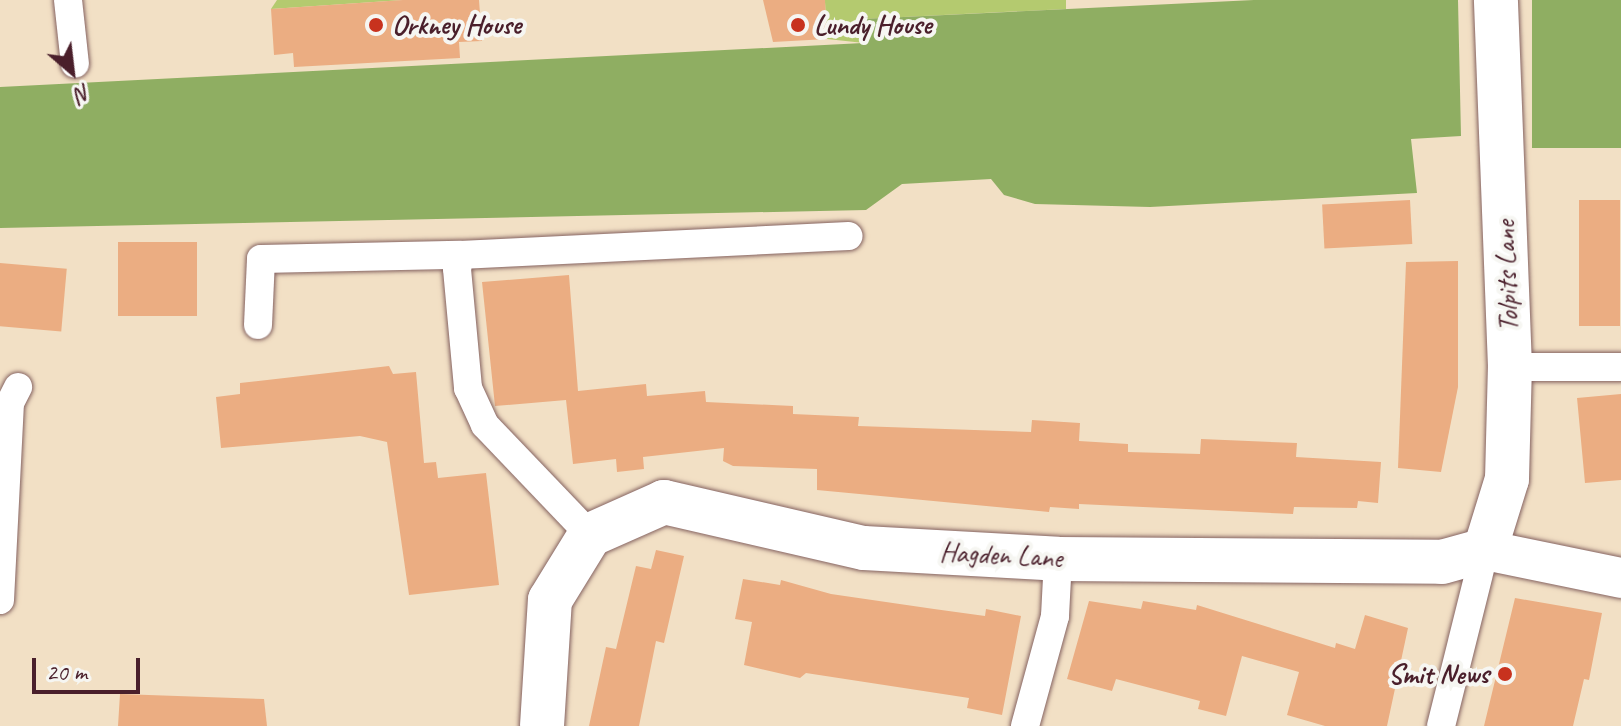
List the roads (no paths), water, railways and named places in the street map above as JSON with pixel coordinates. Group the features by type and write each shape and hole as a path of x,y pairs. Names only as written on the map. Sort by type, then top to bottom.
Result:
{"main road":[{"name":"Tolpits Lane","path":"1485,550 1507,479 1510,367 1496,0"},
{"name":"Hagden Lane","path":"590,535 664,502 864,548 1058,559 1442,562 1485,550"},
{"path":"542,726 550,600 590,535"}],"street":[{"path":"68,0 75,64"},
{"path":"258,325 261,259 460,255 849,236"},
{"path":"460,255 468,388 485,425 590,535"},
{"path":"1510,367 1621,367"},
{"path":"0,600 10,403 18,387"},
{"path":"1441,726 1485,550"},
{"name":"Hagden Lane","path":"1485,550 1621,578"},
{"path":"1025,726 1055,616 1058,559"}],"place":[{"name":"Orkney House","path":"376,25"},
{"name":"Lundy House","path":"798,25"},
{"name":"Smit News","path":"1505,674"}]}
